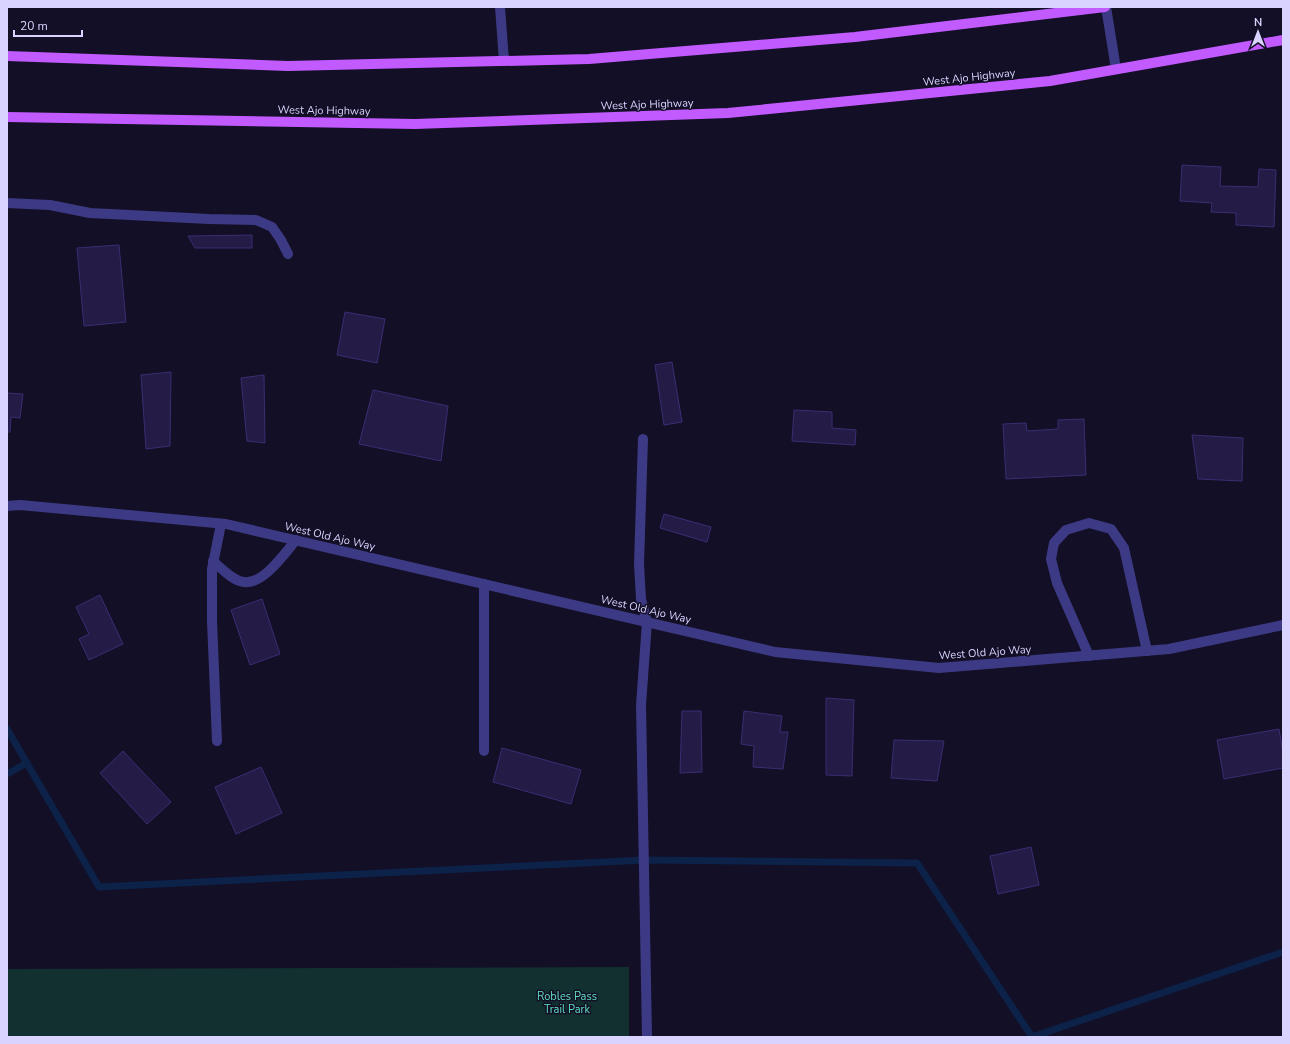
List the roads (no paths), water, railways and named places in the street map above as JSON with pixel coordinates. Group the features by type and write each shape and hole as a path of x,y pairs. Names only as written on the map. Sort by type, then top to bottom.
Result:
{"main road":[{"path":"7,56 288,66 589,59 855,37 1106,7"},
{"name":"West Ajo Highway","path":"7,117 415,124 728,113 1050,80 1283,40"}],"street":[{"path":"500,7 504,61"},
{"path":"1106,7 1116,69"},
{"path":"7,203 50,205 90,213 209,220 256,220 272,227 288,254"},
{"path":"643,439 639,564 641,599 646,622 641,705 647,1037"},
{"name":"West Old Ajo Way","path":"7,506 20,505 221,524 296,540 775,652 939,668 1169,649 1283,625"},
{"path":"1089,656 1057,583 1051,559 1054,543 1066,530 1089,523 1111,529 1124,548 1147,651"},
{"path":"217,741 212,621 212,569 221,524"},
{"path":"213,561 229,575 244,582 254,581 262,577 296,540"},
{"path":"484,584 484,751"}],"waterway":[{"path":"7,729 99,887 644,860 917,863 1032,1037 1283,952"},
{"path":"7,774 27,763"}],"park label":[{"name":"Robles Pass Trail Park","path":"567,1002"}]}
